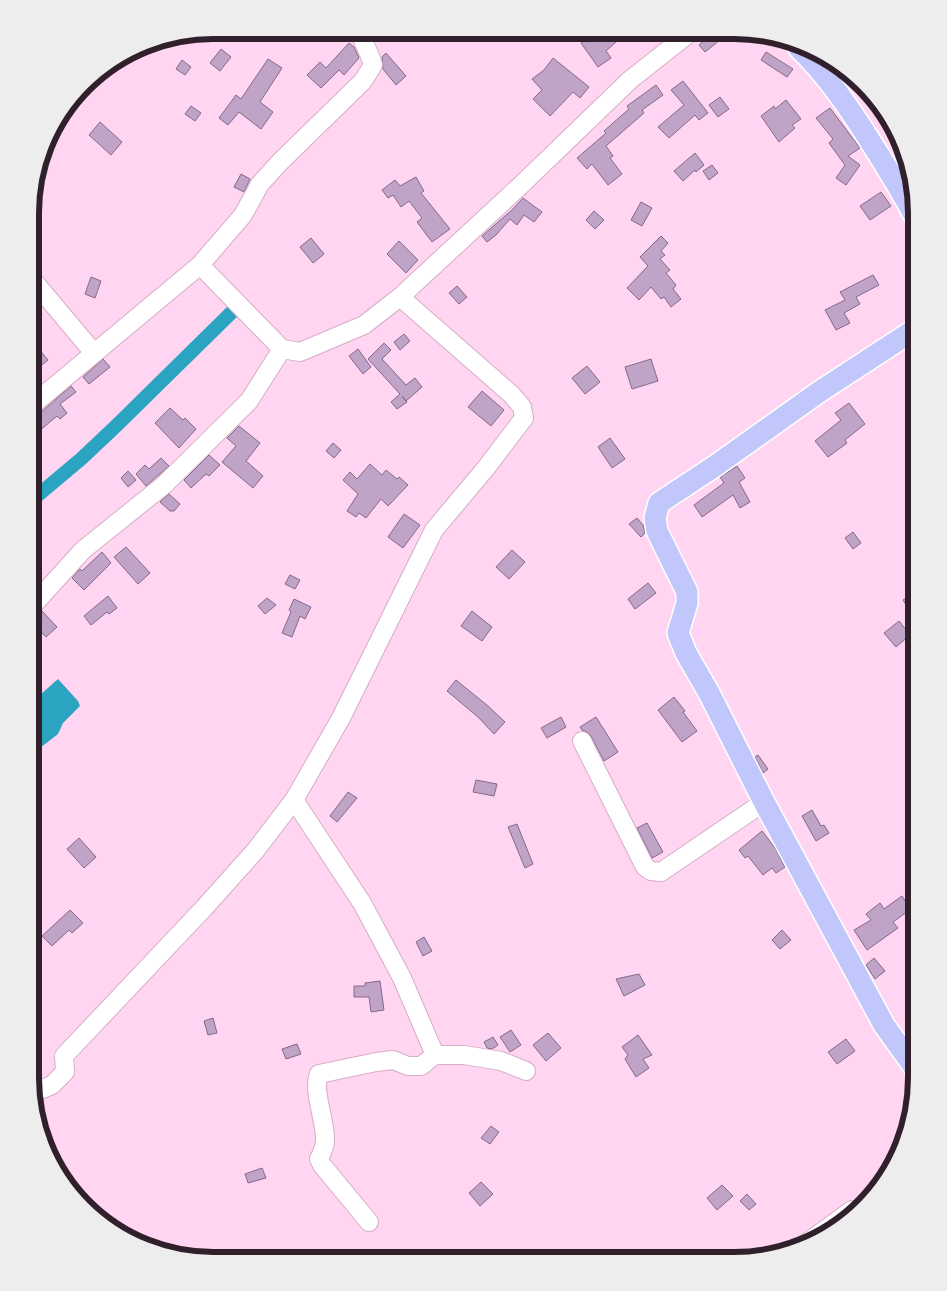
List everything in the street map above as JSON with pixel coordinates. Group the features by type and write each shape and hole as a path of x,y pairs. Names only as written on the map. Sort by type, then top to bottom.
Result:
{"main road":[{"path":"807,55 840,94 906,190"},
{"path":"908,334 819,392 715,466 659,503 655,518 657,531 687,592 687,603 678,633 686,654 709,693 764,802 884,1025 908,1058"}],"street":[{"path":"39,399 200,265 243,215 260,184 363,81 373,65 370,53 362,39"},
{"path":"200,265 282,349 300,352 356,329 400,297 520,186 630,80 682,39"},
{"path":"39,286 94,353"},
{"path":"39,1090 52,1085 65,1072 64,1056 256,851 294,800 341,718 434,530 486,468 524,418 522,407 512,395 400,297"},
{"path":"39,598 83,550 164,485 249,401 282,349"},
{"path":"582,741 645,867 651,871 661,872 764,802"},
{"path":"294,800 362,902 402,978 435,1055"},
{"path":"369,1222 319,1159 325,1140 318,1091 318,1076 323,1073 393,1060 408,1066 421,1066 435,1055 464,1054 501,1061 526,1071"}],"water":[{"path":"58,679 78,701 80,706 63,723 58,734 40,748 39,747 39,696"}],"building":[{"path":"586,39 619,39 606,51 611,58 598,67 581,43"},
{"path":"705,39 721,39 705,52 699,45"},
{"path":"349,43 354,47 359,58 344,75 339,70 321,88 307,75 320,62 326,68"},
{"path":"221,49 231,57 220,71 210,63"},
{"path":"766,52 793,69 787,77 761,60"},
{"path":"386,53 406,76 396,85 383,69 382,57"},
{"path":"553,58 589,87 580,98 573,92 550,116 533,99 542,90 532,79 544,70"},
{"path":"268,59 282,68 260,102 273,112 261,129 239,112 228,125 219,118 236,95 241,99"},
{"path":"182,60 191,67 185,75 176,69"},
{"path":"683,81 708,113 699,120 695,115 669,138 658,127 684,105 671,90"},
{"path":"656,85 663,95 642,110 644,113 606,146 613,156 610,158 622,174 608,185 592,164 587,169 577,158 606,133 604,131 629,109 627,106"},
{"path":"720,97 729,109 718,117 709,105"},
{"path":"786,100 801,119 792,125 795,128 779,142 761,116 774,106 775,109"},
{"path":"191,106 201,113 195,121 185,114"},
{"path":"830,108 860,148 848,156 860,165 846,185 836,178 845,165 829,143 833,139 816,118"},
{"path":"100,122 122,142 111,155 89,135"},
{"path":"695,153 704,165 683,181 674,171"},
{"path":"712,165 718,173 709,180 703,171"},
{"path":"241,174 250,179 244,192 234,187"},
{"path":"416,177 424,191 421,193 450,229 432,242 417,222 422,218 409,201 401,207 393,195 388,198 382,190 395,180 400,186"},
{"path":"881,192 891,206 870,220 860,206"},
{"path":"523,198 542,212 534,222 524,215 517,225 510,219 487,242 482,236"},
{"path":"641,202 652,208 642,226 631,220"},
{"path":"594,211 604,220 595,229 586,220"},
{"path":"661,236 668,243 661,251 665,255 660,259 670,270 666,273 676,285 673,289 681,299 671,307 664,297 661,299 651,287 639,300 627,288 648,266 640,257"},
{"path":"311,238 324,254 313,263 300,247"},
{"path":"399,241 418,260 406,273 387,254"},
{"path":"873,275 879,285 856,297 860,304 844,313 850,323 836,330 825,310 845,300 840,292"},
{"path":"91,277 101,281 95,298 85,294"},
{"path":"457,286 467,297 459,304 449,293"},
{"path":"404,334 410,341 400,350 394,342"},
{"path":"384,343 391,350 382,359 406,385 415,378 422,387 397,409 391,402 400,394 368,359"},
{"path":"39,349 48,360 39,367"},
{"path":"358,349 371,367 363,374 349,356"},
{"path":"103,359 110,367 89,384 83,377"},
{"path":"651,359 658,381 632,389 625,367"},
{"path":"587,366 600,382 585,394 572,378"},
{"path":"71,386 76,392 60,404 67,413 60,419 57,416 39,431 39,414"},
{"path":"482,391 504,410 491,426 468,407"},
{"path":"849,403 865,424 845,440 847,443 828,457 815,441 841,420 835,413"},
{"path":"170,408 183,420 185,418 196,429 179,448 155,423"},
{"path":"239,426 260,443 246,461 263,476 253,488 222,462 236,446 227,438"},
{"path":"610,438 625,459 612,468 598,447"},
{"path":"333,443 341,450 334,458 326,451"},
{"path":"209,455 220,465 209,476 206,474 191,488 184,480"},
{"path":"161,458 169,466 146,486 136,474 145,465 149,469"},
{"path":"370,464 382,475 386,470 397,479 399,477 408,485 388,506 381,499 366,518 359,513 356,517 347,511 358,494 343,480 350,472 357,479"},
{"path":"737,466 745,478 739,482 750,502 740,508 733,495 702,517 694,505 724,483 720,477"},
{"path":"128,471 136,480 128,487 121,478"},
{"path":"169,494 180,504 174,511 170,511 160,502"},
{"path":"404,514 420,525 403,548 388,537"},
{"path":"637,518 643,525 645,533 641,537 629,524"},
{"path":"853,532 861,543 853,549 845,538"},
{"path":"126,547 150,573 138,584 114,557"},
{"path":"512,550 525,562 509,579 496,567"},
{"path":"102,552 111,563 84,590 72,578 80,569 82,571"},
{"path":"290,575 300,580 295,589 285,584"},
{"path":"648,583 656,593 635,609 628,599"},
{"path":"108,596 117,608 109,614 107,612 91,625 84,616"},
{"path":"908,596 908,608 903,600"},
{"path":"267,598 276,605 265,614 258,606"},
{"path":"294,599 311,607 305,619 300,616 292,637 282,633"},
{"path":"42,611 57,627 46,637 39,630 39,612"},
{"path":"472,611 492,627 482,641 461,626"},
{"path":"899,621 908,632 908,637 896,647 884,633"},
{"path":"456,680 505,722 494,734 478,717 447,691"},
{"path":"674,697 697,731 682,742 658,710"},
{"path":"561,717 566,727 547,738 541,728"},
{"path":"596,717 618,752 604,761 591,736 580,727"},
{"path":"758,755 768,769 763,773 755,757"},
{"path":"476,780 497,784 494,796 473,792"},
{"path":"348,792 357,798 337,822 330,816"},
{"path":"812,810 821,826 824,825 829,833 816,841 802,816"},
{"path":"647,823 663,852 652,858 637,828"},
{"path":"517,824 533,864 525,868 508,827"},
{"path":"762,831 775,848 785,867 776,873 772,868 763,875 748,856 745,858 739,850"},
{"path":"79,838 96,857 84,868 67,849"},
{"path":"902,896 908,905 908,911 893,922 898,928 867,950 854,930 871,920 866,914 880,903 884,909"},
{"path":"70,910 83,923 72,933 69,930 52,946 42,936"},
{"path":"782,930 791,940 780,949 772,940"},
{"path":"424,937 432,951 423,956 416,942"},
{"path":"874,958 885,971 875,979 866,965"},
{"path":"639,974 645,985 624,996 616,979"},
{"path":"380,981 384,1010 371,1012 369,997 354,997 354,986 365,986 365,983"},
{"path":"213,1018 217,1033 208,1035 204,1021"},
{"path":"511,1030 521,1045 510,1052 500,1037"},
{"path":"548,1033 561,1048 546,1061 533,1045"},
{"path":"638,1035 652,1055 643,1059 649,1068 636,1077 625,1059 628,1055 622,1047"},
{"path":"493,1037 498,1045 492,1049 487,1048 484,1042"},
{"path":"846,1039 855,1051 837,1064 828,1052"},
{"path":"297,1044 301,1054 286,1059 282,1049"},
{"path":"491,1126 499,1132 490,1144 481,1138"},
{"path":"262,1168 266,1178 248,1183 245,1174"},
{"path":"481,1182 493,1194 480,1206 469,1193"},
{"path":"722,1185 733,1196 717,1210 707,1198"},
{"path":"747,1194 756,1204 749,1210 740,1201"}],"waterway":[{"path":"39,494 116,426 236,308"}]}
